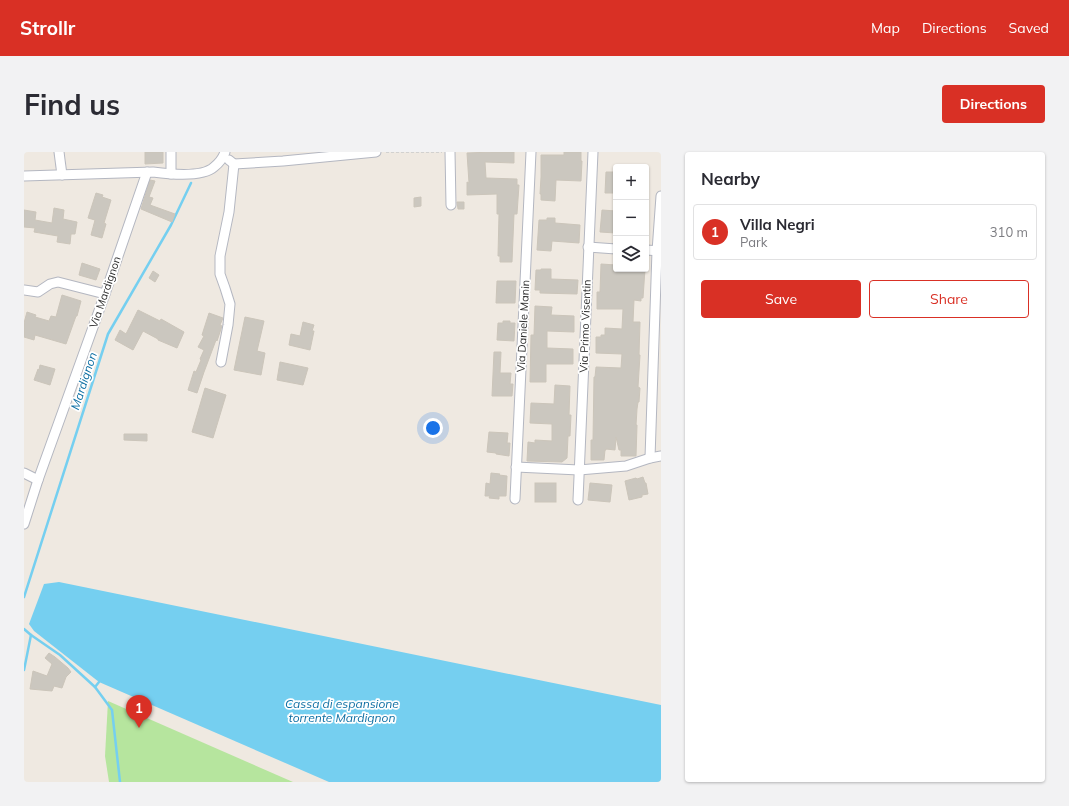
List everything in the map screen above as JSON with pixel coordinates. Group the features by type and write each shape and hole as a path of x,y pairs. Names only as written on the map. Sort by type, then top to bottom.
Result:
{"street":[{"path":"59,152 62,175"},
{"path":"171,152 171,174"},
{"path":"24,176 147,172 192,174 206,172 214,168 224,154 234,164 376,152"},
{"path":"450,152 450,205"},
{"name":"Via Daniele Manin","path":"515,499 531,152"},
{"name":"Via Primo Visentin","path":"578,500 593,152"},
{"path":"221,362 230,304 220,274 220,256 229,212 234,164"},
{"name":"Via Mardignon","path":"24,524 38,480 147,172"},
{"path":"650,458 661,196"},
{"path":"588,247 613,249"},
{"path":"649,250 659,251"},
{"path":"24,290 38,292 50,284 58,282 105,294"},
{"path":"516,467 579,470 626,466 661,456"},
{"path":"24,473 38,480"}],"path":[{"path":"376,152 450,152"}],"green space":[{"path":"108,701 293,782 109,782 105,756"}],"water":[{"name":"Cassa di espansione torrente Mardignon","path":"59,582 661,705 661,782 329,782 99,682 34,631 29,624 44,584"}],"building":[{"path":"145,152 163,152 163,163 145,164"},
{"path":"514,152 514,163 485,162 486,178 517,179 517,185 519,185 517,214 514,214 512,262 500,262 500,256 498,256 499,214 497,214 497,194 467,195 467,182 469,183 467,153"},
{"path":"564,152 581,152 581,181 556,180 555,201 541,200 541,155 564,155"},
{"path":"606,172 613,172 613,193 605,193"},
{"path":"150,180 155,181 149,197 153,198 150,205 175,214 172,222 141,209"},
{"path":"96,193 111,200 104,223 106,224 102,238 91,235 95,220 88,218"},
{"path":"421,197 421,206 414,207 414,198"},
{"path":"457,202 464,202 464,209 458,209"},
{"path":"54,208 64,210 63,219 77,222 75,234 71,234 70,244 57,242 58,236 34,232 35,228 24,227 24,210 36,212 35,220 52,223"},
{"path":"602,210 613,211 613,233 600,232"},
{"path":"547,218 555,218 555,223 580,225 579,243 552,241 551,251 537,250 539,220 547,220"},
{"path":"82,263 100,269 96,280 79,275"},
{"path":"601,264 613,265 613,272 645,272 643,298 641,298 641,301 634,300 633,322 640,322 638,387 640,388 636,425 636,456 621,456 621,450 619,450 616,437 615,450 606,449 604,460 591,460 591,440 593,440 594,377 596,367 621,368 622,354 596,353 596,337 605,335 605,328 622,329 623,309 597,309 597,292 600,292"},
{"path":"551,269 551,279 578,280 577,294 540,293 540,290 535,290 536,270"},
{"path":"153,271 159,275 155,282 149,278"},
{"path":"497,281 516,281 515,303 496,303"},
{"path":"62,295 81,301 66,344 35,335 34,340 24,337 24,323 27,312 36,315 35,317 49,321 51,316 56,317"},
{"path":"535,306 552,307 551,315 574,316 574,332 547,331 547,348 573,349 573,364 546,364 546,382 530,382 531,335 534,335"},
{"path":"138,310 160,321 161,319 184,332 177,348 158,340 143,331 133,350 115,340 120,330 126,334"},
{"path":"209,313 223,318 220,325 222,326 197,393 188,390 194,371 196,372 204,350 198,347 204,336 202,335"},
{"path":"245,317 264,321 257,351 265,353 261,375 234,370"},
{"path":"503,321 515,323 514,341 497,340 498,323 503,323"},
{"path":"303,322 314,325 310,350 289,345 291,334 300,336"},
{"path":"494,352 501,352 500,373 511,373 510,384 513,384 512,396 492,396"},
{"path":"280,362 308,368 303,385 277,380"},
{"path":"40,365 55,369 50,385 34,380"},
{"path":"555,385 570,386 569,415 571,415 567,458 562,462 527,461 528,442 535,443 535,440 552,441 552,424 530,423 531,403 554,404"},
{"path":"205,388 226,395 213,438 192,432"},
{"path":"489,432 508,433 507,443 510,443 509,456 487,452"},
{"path":"124,434 147,434 147,441 124,440"},
{"path":"491,473 507,476 506,496 499,496 499,499 485,496 486,483 490,484"},
{"path":"643,477 648,494 629,500 625,481"},
{"path":"535,483 556,483 556,502 535,502"},
{"path":"590,483 612,485 610,502 588,500"},
{"path":"49,653 71,672 66,677 62,688 54,686 52,691 30,689 33,671 47,676 52,664 45,658"}],"waterway":[{"name":"Mardignon","path":"24,597 108,334 171,225 191,183"},
{"path":"24,629 60,655 95,687 112,710 120,782"},
{"name":"Mardignon","path":"24,670 31,635"},
{"path":"95,687 99,682"}],"place":[{"name":"Villa Negri","path":"139,728"}]}
